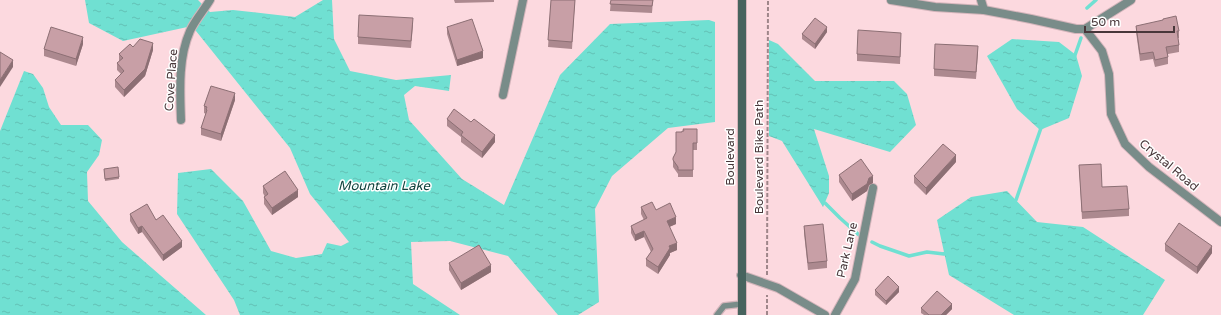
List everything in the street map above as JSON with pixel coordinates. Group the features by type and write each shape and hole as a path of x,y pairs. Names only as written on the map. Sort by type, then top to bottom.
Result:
{"main road":[{"name":"Boulevard","path":"742,0 742,315"}],"street":[{"name":"Cove Place","path":"181,120 180,96 186,42 191,29 210,0"},
{"path":"503,95 523,0"},
{"path":"891,0 935,7 984,10 1076,29 1085,29 1131,0"},
{"path":"980,0 984,10"},
{"name":"Crystal Road","path":"1085,29 1102,51 1108,74 1111,114 1125,144 1149,168 1221,222"},
{"name":"Park Lane","path":"835,315 855,279 873,188"},
{"path":"741,275 778,288 825,315"}],"lane":[{"path":"717,315 724,306 742,304"}],"path":[{"name":"Boulevard Bike Path","path":"767,315 768,0"}],"water":[{"name":"Mountain Lake","path":"85,0 198,0 210,12 233,10 295,17 323,0 332,0 334,39 350,71 396,80 451,75 449,91 415,86 404,95 409,120 462,179 504,205 560,75 610,24 709,20 715,22 715,122 668,128 612,176 595,209 599,302 578,315 558,315 508,256 450,241 411,242 413,284 460,315 240,315 234,300 177,214 178,173 211,169 243,201 271,251 296,258 322,254 327,243 341,246 349,242 310,194 290,148 192,26 123,41 89,23"},
{"path":"1012,39 1059,42 1076,55 1082,76 1069,118 1040,130 1017,109 987,56"},
{"path":"769,40 778,44 815,81 894,81 907,94 916,125 890,152 814,129 829,176 829,193 823,207 782,141 769,136"},
{"path":"24,71 33,74 43,88 49,107 61,125 88,125 102,140 99,155 87,172 88,201 122,242 206,315 0,315 0,131"},
{"path":"1007,191 1037,222 1083,227 1165,280 1143,315 1014,315 949,275 937,220 971,197"}],"building":[{"path":"551,0 575,0 572,42 548,40"},
{"path":"611,0 653,0 652,6 610,4"},
{"path":"359,15 413,18 411,41 358,37"},
{"path":"1176,16 1179,31 1177,31 1179,45 1166,47 1168,57 1155,60 1153,52 1140,54 1136,26"},
{"path":"815,18 827,27 815,44 802,34"},
{"path":"472,19 483,51 457,60 447,27"},
{"path":"51,27 83,37 76,59 44,49"},
{"path":"858,30 901,33 900,57 857,54"},
{"path":"140,39 153,43 145,69 124,90 115,80 124,71 117,63 123,58 119,54 130,44 133,47"},
{"path":"935,44 978,46 976,72 934,69"},
{"path":"0,52 13,60 0,80"},
{"path":"211,86 235,93 221,134 201,128 207,110 207,107 204,106"},
{"path":"454,109 471,122 474,119 495,135 482,152 461,135 463,132 447,119"},
{"path":"683,129 697,129 697,143 693,143 693,170 678,170 678,167 673,160 676,152 676,132 682,132 684,131"},
{"path":"943,144 956,155 926,188 914,176"},
{"path":"861,159 873,176 869,178 867,184 852,194 839,175"},
{"path":"1101,164 1102,187 1127,186 1129,209 1082,212 1079,165"},
{"path":"118,167 119,177 105,179 104,169"},
{"path":"285,171 298,190 272,208 264,197 268,194 263,186"},
{"path":"652,202 656,210 670,203 676,217 667,221 677,243 669,246 670,248 658,267 646,259 653,249 644,231 635,235 631,226 647,218 641,207"},
{"path":"147,204 156,220 163,215 182,241 163,255 142,226 138,228 130,214"},
{"path":"1179,223 1212,246 1197,267 1165,244"},
{"path":"823,224 827,261 808,263 804,226"},
{"path":"479,245 491,265 461,283 449,263"},
{"path":"888,276 899,287 886,301 875,290"},
{"path":"937,291 952,304 941,315 929,315 921,308"}],"waterway":[{"path":"1087,8 1096,0"},
{"path":"1074,58 1081,38"},
{"path":"1012,202 1016,200 1042,125"},
{"path":"825,203 859,235"},
{"path":"872,242 909,256 927,252 944,254 948,251"}]}
